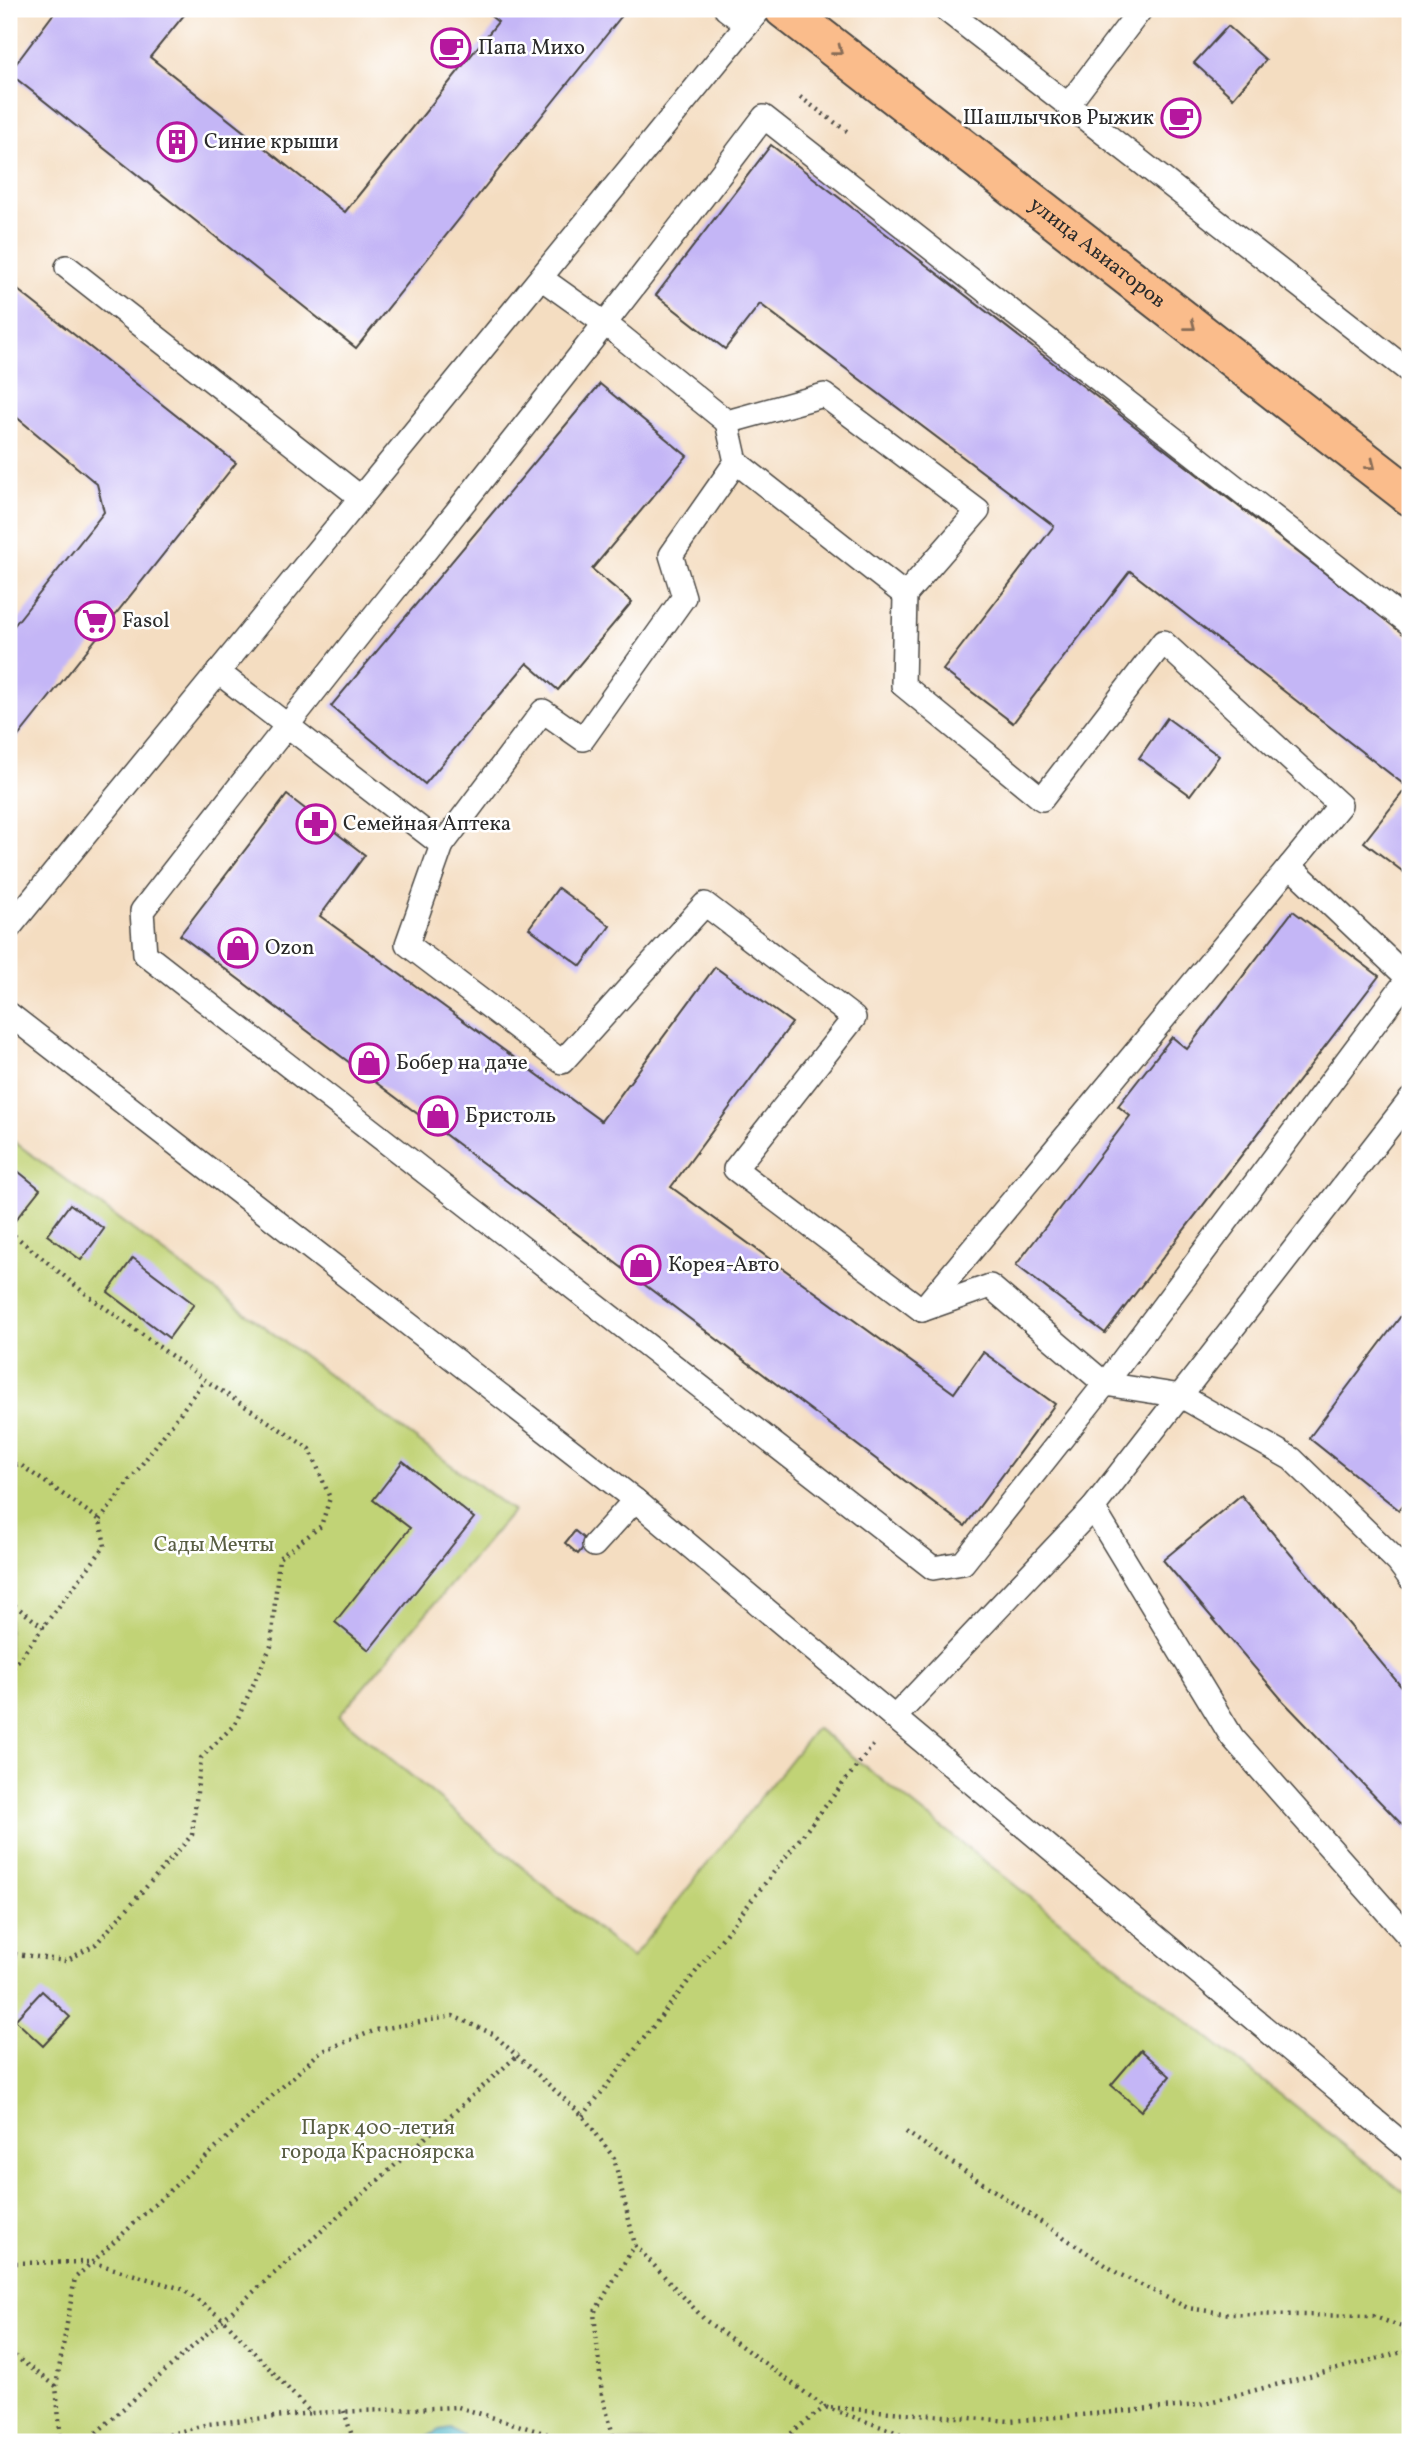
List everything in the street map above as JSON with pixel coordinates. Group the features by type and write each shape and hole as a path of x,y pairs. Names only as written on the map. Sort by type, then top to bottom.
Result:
{"main road":[{"name":"улица Авиаторов","path":"784,9 1410,496"}],"lane":[{"path":"9,929 753,17 726,9"},
{"path":"945,9 1410,372"},
{"path":"1068,105 1141,9"},
{"path":"1290,866 1410,978 1105,1384 963,1563 933,1568 145,954 142,911 287,724 607,325 764,117 1410,624"},
{"path":"67,267 360,497"},
{"path":"541,278 607,325 727,422 736,462 905,595"},
{"path":"727,422 824,395 978,510 905,595 903,685 1042,799 1163,642 1340,805 922,1310"},
{"path":"736,462 671,555 684,597 583,739 543,711 442,845 407,944 562,1062 705,904 854,1018 735,1169 922,1310"},
{"path":"218,672 442,845"},
{"path":"9,1014 635,1500 1410,2150"},
{"path":"894,1718 1093,1508 1410,1100"},
{"path":"922,1310 990,1286 1105,1384 1181,1396 1292,1460 1406,1563"},
{"path":"594,1545 635,1500"},
{"path":"1093,1508 1233,1737 1410,1938"}],"path":[{"path":"800,97 848,132"},
{"path":"9,1231 86,1294 205,1380 310,1449 330,1498 321,1526 279,1558 271,1646 235,1724 201,1758 192,1835 96,1944 66,1961 9,1953"},
{"path":"100,1520 205,1380"},
{"path":"9,1467 19,1464 100,1520 105,1546 9,1673"},
{"path":"9,1601 43,1627"},
{"path":"583,2116 894,1718"},
{"path":"9,1963 16,1955"},
{"path":"61,2442 56,2386 75,2278 320,2053 376,2030 453,2016 493,2034 519,2054 583,2116 614,2158 635,2245 705,2320 825,2407 924,2442"},
{"path":"86,2442 519,2054"},
{"path":"905,2132 1119,2274 1188,2308 1230,2314 1373,2316 1410,2330"},
{"path":"615,2442 601,2395 594,2313 635,2245"},
{"path":"9,2263 91,2262 182,2289 223,2319 312,2413"},
{"path":"780,2442 825,2407 1010,2421 1198,2404 1410,2350"},
{"path":"9,2352 56,2386"},
{"path":"142,2442 208,2424 312,2413 458,2407 574,2442"},
{"path":"344,2411 354,2442"}],"green space":[{"name":"Парк 400-летия города Красноярска","path":"9,1138 513,1511 339,1716 632,1958 816,1728 1410,2197 1410,2442 9,2442"}],"water":[{"path":"450,2428 463,2435 467,2442 419,2442 439,2430"}],"building":[{"name":"Синие крыши","path":"57,9 189,9 150,57 345,212 498,22 482,9 619,9 624,13 356,348 9,73"},
{"path":"1228,26 1266,60 1233,98 1194,63"},
{"path":"771,145 1410,639 1410,877 1364,842 1407,787 1130,571 1013,723 943,670 1054,526 760,304 725,349 656,295"},
{"path":"9,283 236,463 9,748 9,632 104,512 97,484 9,411"},
{"path":"600,384 687,456 592,569 632,602 558,690 527,663 425,784 331,706"},
{"path":"1167,718 1219,756 1190,795 1139,758"},
{"path":"287,795 365,855 320,916 601,1121 715,967 792,1023 671,1187 954,1393 983,1352 1055,1404 965,1526 180,935"},
{"path":"558,888 610,926 581,966 529,928"},
{"path":"1293,911 1379,976 1105,1333 1016,1265 1130,1116 1118,1106 1172,1037 1187,1049"},
{"path":"9,1164 40,1189 13,1223 9,1220"},
{"path":"70,1204 104,1229 81,1260 47,1235"},
{"path":"133,1258 194,1304 169,1338 108,1292"},
{"path":"1410,1304 1410,1496 1399,1510 1309,1438"},
{"path":"403,1461 474,1518 369,1650 335,1622 410,1528 373,1500"},
{"path":"1241,1495 1410,1697 1410,1833 1283,1701 1163,1560"},
{"path":"575,1531 588,1542 578,1554 565,1543"},
{"path":"42,1991 70,2017 43,2046 15,2020"},
{"path":"1141,2050 1170,2076 1141,2111 1111,2085"}],"place":[{"name":"Папа Михо","path":"451,48"},
{"name":"Шашлычков Рыжик","path":"1181,118"},
{"name":"Синие крыши","path":"177,142"},
{"name":"Fasol","path":"95,621"},
{"name":"Семейная Аптека","path":"316,824"},
{"name":"Ozon","path":"238,948"},
{"name":"Бобер на даче","path":"369,1063"},
{"name":"Бристоль","path":"438,1116"},
{"name":"Корея-Авто","path":"641,1265"}],"park label":[{"name":"Сады Мечты","path":"214,1545"}]}
